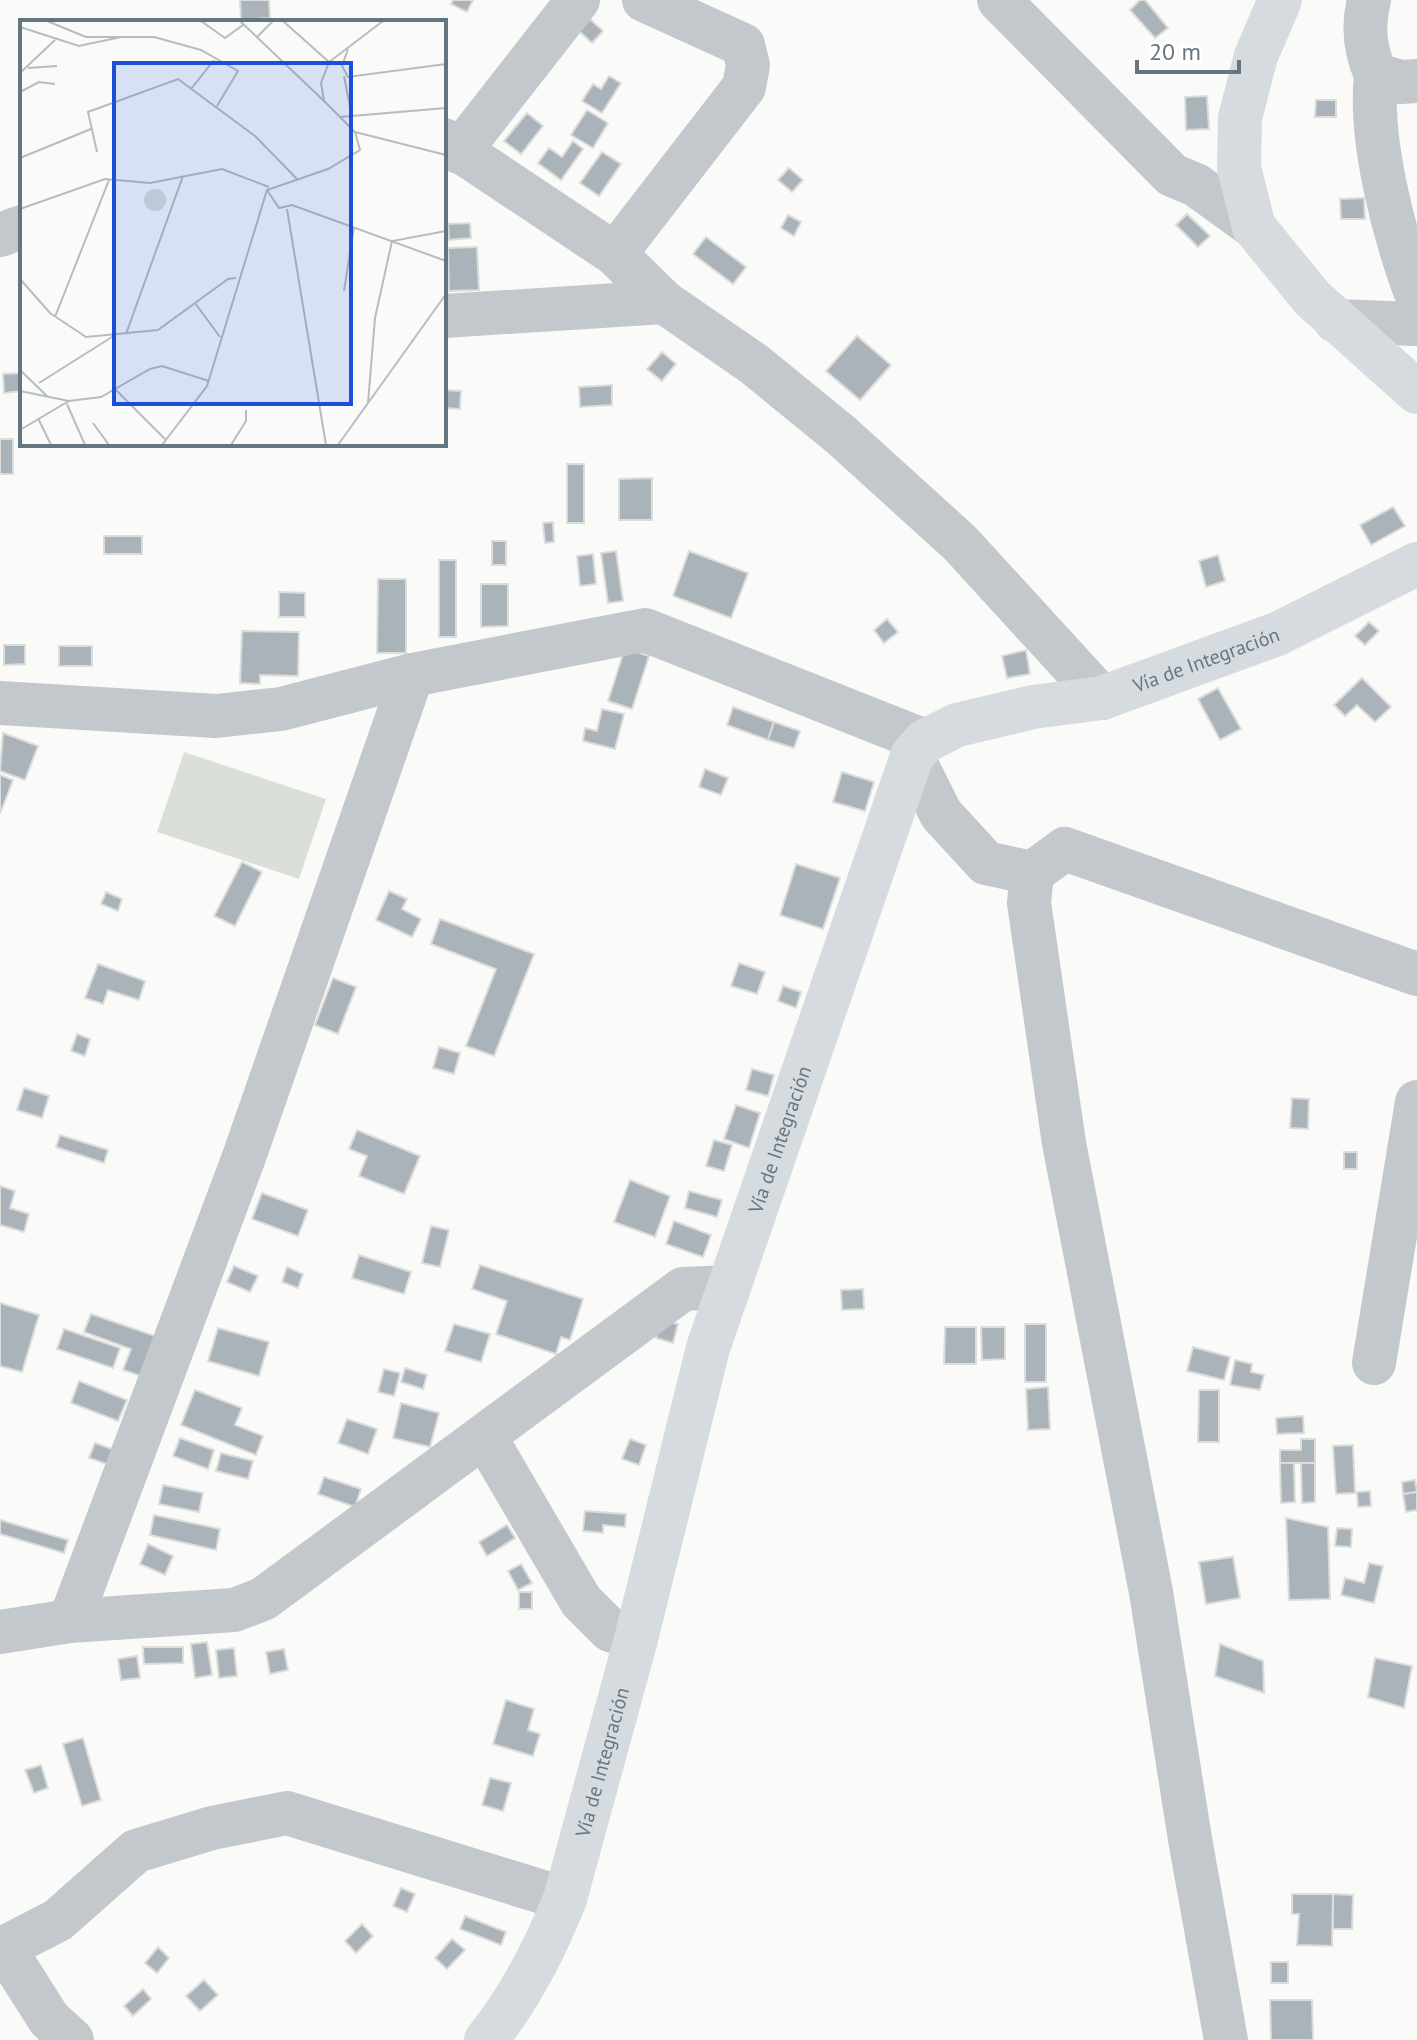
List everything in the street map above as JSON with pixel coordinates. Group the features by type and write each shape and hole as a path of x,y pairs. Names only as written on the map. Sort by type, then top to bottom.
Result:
{"main road":[{"path":"1280,0 1256,56 1240,118 1239,168 1254,227 1312,298 1417,392"},
{"name":"Vía de Integración","path":"486,2040 510,2011 553,1930 565,1899 636,1639 708,1348 919,748 981,718 1102,698 1277,634 1417,564"}],"street":[{"path":"578,0 452,146 615,254 664,302 754,364 841,435 960,543 1102,698"},
{"path":"615,254 744,87 748,65 743,45 644,0"},
{"path":"999,0 1172,175 1196,185 1254,227"},
{"path":"1336,321 1416,308 1398,245 1373,106 1397,78 1366,52 1365,15 1369,0"},
{"path":"0,235 20,228"},
{"path":"446,316 664,302"},
{"path":"0,703 216,716 281,709 412,675 645,630 919,748 941,814 986,863 1032,873"},
{"path":"70,1621 244,1157 412,675"},
{"path":"1226,2040 1151,1592 1064,1143 1029,903 1032,873 1065,849 1417,974"},
{"path":"1374,1363 1417,1102"},
{"path":"0,1632 70,1621 234,1610 263,1599 683,1289 729,1287"},
{"path":"485,1437 581,1601 610,1630 636,1639"},
{"path":"72,2040 49,2019 2,1949 58,1920 136,1851 212,1828 287,1813 565,1899"}],"shaded area":[{"path":"184,752 326,799 299,879 157,832"}],"building":[{"path":"240,0 269,0 270,18 241,20"},
{"path":"453,0 473,0 467,12 451,4"},
{"path":"1140,0 1145,0 1168,28 1155,38 1130,10"},
{"path":"590,19 603,31 592,43 579,31"},
{"path":"609,76 621,83 602,113 582,101 593,84 601,89"},
{"path":"1207,96 1209,129 1186,130 1185,97"},
{"path":"1316,100 1336,100 1336,117 1315,117"},
{"path":"587,110 608,123 593,148 571,135"},
{"path":"527,113 543,126 521,154 504,141"},
{"path":"573,141 583,149 561,180 538,163 549,148 562,157"},
{"path":"602,152 621,164 599,196 580,183"},
{"path":"789,168 803,180 792,192 778,180"},
{"path":"1364,198 1365,219 1341,219 1340,199"},
{"path":"1187,214 1210,236 1198,247 1176,225"},
{"path":"788,215 801,222 794,236 781,228"},
{"path":"470,223 471,238 449,240 448,224"},
{"path":"706,237 746,267 733,284 693,254"},
{"path":"477,247 479,290 449,291 448,248"},
{"path":"857,336 891,365 860,400 826,371"},
{"path":"662,352 676,364 662,381 647,369"},
{"path":"20,373 20,391 4,393 3,374"},
{"path":"612,385 612,405 580,407 579,387"},
{"path":"446,390 461,391 460,409 446,408"},
{"path":"0,439 13,439 13,474 0,474"},
{"path":"567,464 584,464 584,523 567,523"},
{"path":"652,478 652,520 619,520 619,479"},
{"path":"1393,507 1405,526 1371,545 1360,525"},
{"path":"553,522 554,542 545,543 543,523"},
{"path":"104,536 142,536 142,554 104,554"},
{"path":"492,541 506,541 506,565 492,565"},
{"path":"616,551 623,601 608,603 601,553"},
{"path":"689,551 748,573 731,618 673,596"},
{"path":"593,554 596,584 580,586 577,556"},
{"path":"1218,555 1225,581 1206,587 1199,561"},
{"path":"439,560 456,560 456,637 439,637"},
{"path":"378,579 406,579 406,653 377,653"},
{"path":"481,584 508,584 508,626 481,627"},
{"path":"279,592 305,593 305,617 279,617"},
{"path":"887,619 898,632 884,643 874,630"},
{"path":"1369,622 1379,631 1365,645 1355,636"},
{"path":"242,631 299,632 298,676 260,675 260,684 240,683"},
{"path":"4,645 25,645 25,664 4,665"},
{"path":"59,646 92,646 92,666 59,666"},
{"path":"625,648 649,656 632,709 608,701"},
{"path":"1026,650 1030,674 1007,678 1002,656"},
{"path":"1362,678 1391,707 1375,722 1357,705 1345,716 1334,705"},
{"path":"1218,688 1241,729 1220,740 1198,699"},
{"path":"733,707 774,722 768,740 727,725"},
{"path":"602,709 624,714 615,749 583,741 585,728 597,731"},
{"path":"774,722 800,731 794,748 768,740"},
{"path":"3,733 38,746 25,780 0,771"},
{"path":"705,769 728,778 721,795 699,787"},
{"path":"842,772 874,782 865,811 833,802"},
{"path":"0,775 13,780 0,814"},
{"path":"242,862 262,872 235,926 214,916"},
{"path":"796,864 840,878 823,929 780,915"},
{"path":"389,891 407,899 402,909 421,919 412,937 376,920"},
{"path":"106,892 122,899 118,911 101,904"},
{"path":"440,919 534,954 494,1056 466,1046 496,969 431,944"},
{"path":"739,963 765,972 757,994 731,986"},
{"path":"98,964 145,981 139,1000 108,990 103,1004 85,998"},
{"path":"333,978 356,987 338,1034 315,1025"},
{"path":"783,986 801,992 796,1008 778,1001"},
{"path":"77,1034 90,1039 85,1056 71,1051"},
{"path":"439,1047 460,1053 454,1074 433,1068"},
{"path":"752,1069 774,1075 768,1096 746,1090"},
{"path":"24,1088 49,1096 42,1118 17,1110"},
{"path":"1292,1098 1309,1099 1308,1129 1290,1128"},
{"path":"736,1105 760,1113 749,1148 724,1139"},
{"path":"357,1130 420,1156 404,1194 359,1176 367,1156 349,1149"},
{"path":"60,1135 108,1150 104,1163 56,1147"},
{"path":"714,1140 732,1145 724,1171 706,1166"},
{"path":"1344,1152 1357,1152 1357,1169 1344,1169"},
{"path":"630,1180 670,1196 655,1237 614,1222"},
{"path":"0,1186 15,1191 10,1208 29,1214 24,1232 0,1225"},
{"path":"689,1191 722,1200 717,1217 685,1208"},
{"path":"262,1193 308,1210 298,1236 252,1219"},
{"path":"674,1221 711,1235 703,1257 666,1244"},
{"path":"431,1226 449,1230 440,1267 422,1263"},
{"path":"359,1255 411,1272 404,1294 352,1278"},
{"path":"480,1265 583,1299 570,1340 561,1337 556,1354 496,1334 507,1301 472,1289"},
{"path":"234,1266 258,1276 250,1292 227,1282"},
{"path":"287,1267 303,1274 298,1288 282,1282"},
{"path":"863,1289 864,1309 842,1310 841,1290"},
{"path":"0,1303 39,1315 22,1372 0,1366"},
{"path":"91,1314 158,1337 144,1377 123,1370 131,1349 84,1332"},
{"path":"660,1320 678,1324 673,1343 656,1338"},
{"path":"454,1324 490,1334 481,1362 445,1351"},
{"path":"1025,1324 1046,1324 1046,1382 1025,1382"},
{"path":"945,1327 976,1327 976,1364 944,1364"},
{"path":"981,1327 1005,1327 1005,1359 982,1360"},
{"path":"218,1328 269,1342 259,1376 208,1361"},
{"path":"64,1329 120,1348 113,1368 57,1349"},
{"path":"1193,1347 1230,1357 1224,1380 1187,1371"},
{"path":"1235,1360 1252,1364 1251,1372 1264,1375 1260,1390 1230,1385"},
{"path":"405,1368 427,1375 423,1389 401,1382"},
{"path":"384,1369 400,1373 394,1396 378,1392"},
{"path":"79,1381 127,1400 118,1421 71,1403"},
{"path":"1048,1387 1050,1429 1028,1430 1026,1389"},
{"path":"195,1390 242,1408 235,1425 263,1436 256,1455 181,1425"},
{"path":"1199,1390 1219,1390 1219,1442 1198,1442"},
{"path":"401,1403 439,1413 430,1447 393,1438"},
{"path":"1303,1416 1304,1433 1277,1434 1276,1418"},
{"path":"347,1419 377,1429 368,1454 338,1443"},
{"path":"180,1438 214,1450 208,1469 173,1456"},
{"path":"630,1439 646,1445 639,1465 622,1459"},
{"path":"1301,1439 1315,1439 1315,1463 1280,1463 1280,1450 1301,1450"},
{"path":"95,1443 115,1450 110,1465 89,1458"},
{"path":"1353,1445 1355,1493 1336,1494 1333,1446"},
{"path":"221,1453 253,1461 248,1479 216,1471"},
{"path":"1280,1463 1294,1463 1295,1502 1281,1503"},
{"path":"1301,1463 1315,1463 1315,1502 1302,1503"},
{"path":"324,1477 361,1489 355,1507 318,1494"},
{"path":"1415,1480 1417,1492 1403,1494 1402,1482"},
{"path":"163,1485 203,1493 199,1512 159,1504"},
{"path":"1370,1491 1371,1506 1358,1507 1357,1492"},
{"path":"1417,1492 1417,1510 1406,1512 1403,1494"},
{"path":"585,1511 626,1514 625,1527 603,1525 603,1533 583,1531"},
{"path":"154,1515 220,1529 216,1550 150,1535"},
{"path":"1286,1518 1328,1527 1330,1599 1289,1600"},
{"path":"0,1520 68,1540 64,1553 0,1534"},
{"path":"507,1525 515,1538 487,1556 479,1542"},
{"path":"1337,1528 1352,1529 1351,1547 1335,1546"},
{"path":"148,1544 173,1556 165,1575 140,1564"},
{"path":"1233,1557 1240,1598 1206,1604 1199,1562"},
{"path":"1369,1563 1383,1566 1374,1603 1341,1595 1345,1578 1364,1583"},
{"path":"521,1564 532,1583 518,1590 508,1571"},
{"path":"519,1592 532,1592 532,1609 519,1609"},
{"path":"207,1642 212,1675 195,1678 191,1644"},
{"path":"1220,1644 1263,1661 1264,1693 1215,1676"},
{"path":"143,1647 183,1647 183,1663 144,1664"},
{"path":"234,1648 237,1676 219,1678 216,1650"},
{"path":"284,1649 288,1670 270,1674 266,1652"},
{"path":"137,1656 140,1678 121,1680 118,1659"},
{"path":"1375,1658 1412,1666 1404,1708 1368,1697"},
{"path":"506,1700 534,1709 528,1730 540,1734 533,1756 493,1744"},
{"path":"83,1738 101,1800 82,1806 63,1744"},
{"path":"41,1765 48,1788 34,1793 25,1770"},
{"path":"490,1778 511,1783 503,1811 482,1805"},
{"path":"401,1888 415,1894 407,1912 393,1906"},
{"path":"1292,1894 1333,1894 1332,1946 1297,1945 1299,1914 1292,1914"},
{"path":"1333,1894 1353,1895 1352,1929 1333,1929"},
{"path":"465,1916 506,1932 501,1945 460,1929"},
{"path":"362,1924 373,1936 356,1953 345,1941"},
{"path":"452,1939 465,1950 447,1969 435,1958"},
{"path":"158,1947 169,1958 157,1973 145,1963"},
{"path":"1271,1962 1288,1962 1288,1983 1271,1983"},
{"path":"204,1980 218,1995 200,2011 186,1996"},
{"path":"143,1989 151,1999 133,2016 124,2006"},
{"path":"1270,2000 1312,2000 1313,2040 1271,2040"}]}
